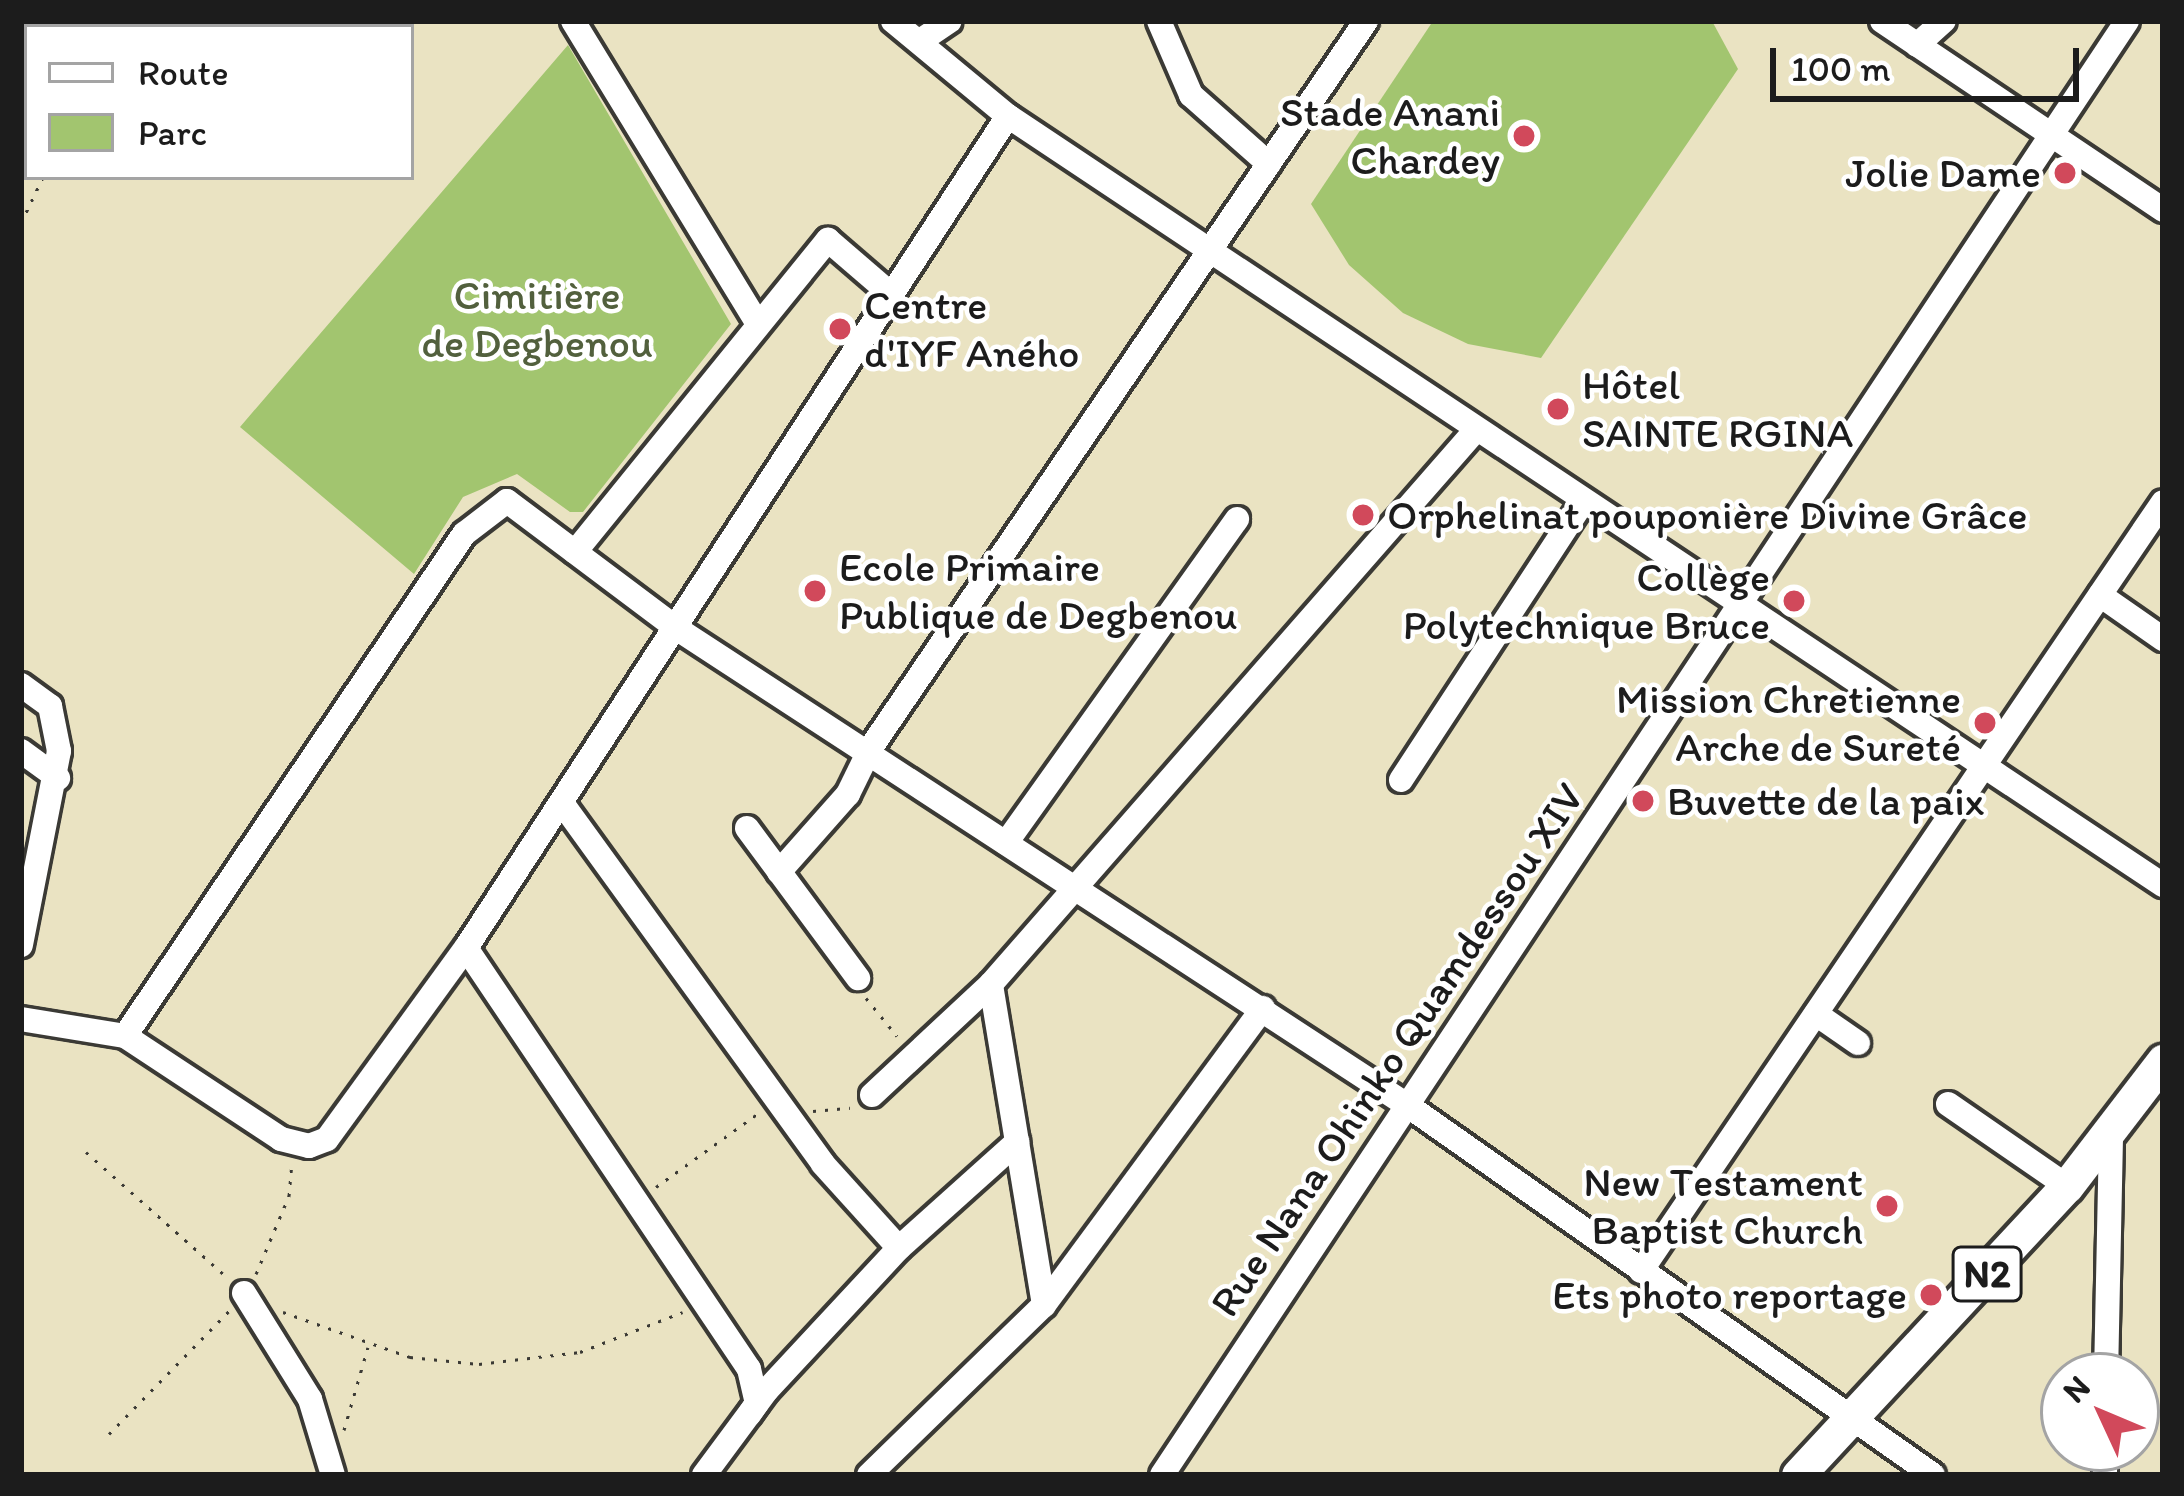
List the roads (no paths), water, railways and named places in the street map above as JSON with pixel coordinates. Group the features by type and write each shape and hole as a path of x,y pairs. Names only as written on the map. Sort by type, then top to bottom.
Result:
{"highway":[{"name":"N2","path":"1798,1475 2067,1186 2163,1061"}],"street":[{"path":"573,21 758,324"},
{"path":"893,21 922,30 1008,116 1738,609 2163,885"},
{"path":"922,30 950,21"},
{"path":"1159,21 1191,95 1269,164"},
{"path":"779,872 848,794 870,749 1366,21"},
{"path":"1882,21 2163,210"},
{"path":"1917,45 1944,21"},
{"name":"Rue Nana Ohinko Quamdessou XIV","path":"1162,1475 2127,21"},
{"path":"21,1019 125,1036 294,1146 317,1144 340,1126 466,948 1008,116"},
{"path":"575,552 827,240 892,295"},
{"path":"872,1095 991,984 1475,431"},
{"path":"125,1036 464,534 507,501 676,628 870,749 1071,889 1263,1008 1407,1105 1933,1475"},
{"path":"1641,1271 2163,502"},
{"path":"1401,780 1582,503"},
{"path":"1006,843 1237,519"},
{"path":"2100,595 2163,639"},
{"path":"21,685 50,706 58,778 21,945"},
{"path":"21,751 58,778"},
{"path":"562,802 778,1103 898,1248"},
{"path":"747,828 858,978"},
{"path":"466,948 749,1369 757,1402 749,1415"},
{"path":"991,984 1044,1305"},
{"path":"869,1475 1044,1305 1263,1008"},
{"path":"1816,1014 1858,1043"},
{"path":"1948,1104 2067,1186"},
{"path":"2106,1352 2111,1132"},
{"path":"749,1369 786,1372 898,1248 1017,1142"},
{"path":"244,1292 310,1399 333,1475"},
{"path":"704,1475 797,1360"}],"place":[{"name":"Stade Anani Chardey","path":"1524,136"},
{"name":"Jolie Dame","path":"2065,173"},
{"name":"Centre d'IYF Aného","path":"840,329"},
{"name":"Hôtel SAINTE RGINA","path":"1558,409"},
{"name":"Orphelinat pouponière Divine Grâce","path":"1363,515"},
{"name":"Ecole Primaire Publique de Degbenou","path":"815,591"},
{"name":"Collège Polytechnique Bruce","path":"1794,601"},
{"name":"Mission Chretienne Arche de Sureté","path":"1985,723"},
{"name":"Buvette de la paix","path":"1643,801"},
{"name":"New Testament Baptist Church","path":"1887,1206"},
{"name":"Ets photo reportage","path":"1931,1295"}],"park label":[{"name":"Cimitière de Degbenou","path":"537,319"}]}
